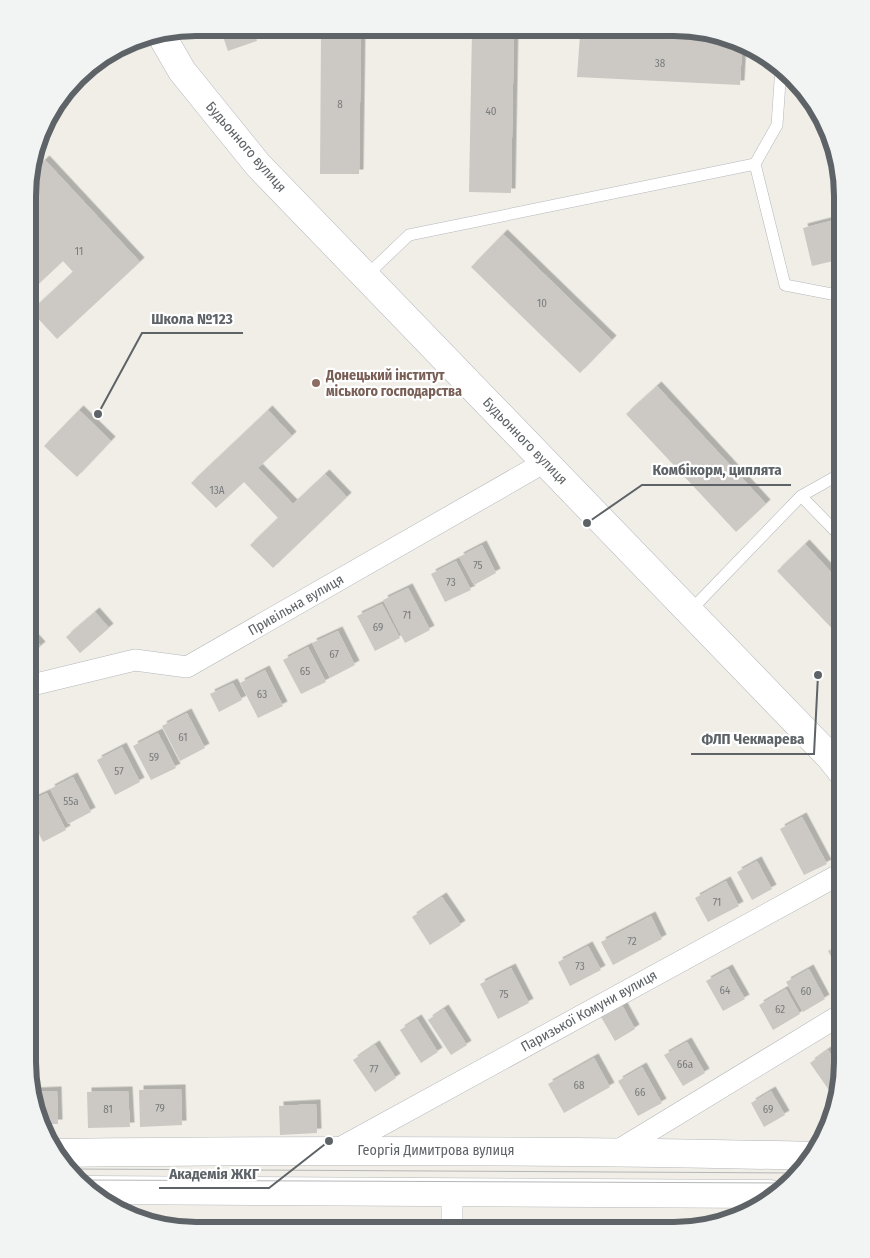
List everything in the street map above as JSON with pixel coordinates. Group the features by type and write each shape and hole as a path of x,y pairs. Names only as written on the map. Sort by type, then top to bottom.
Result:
{"street":[{"name":"Будьонного вулиця","path":"164,40 182,71 258,165 833,760"},
{"name":"Привільна вулиця","path":"36,684 135,660 187,667 545,462"},
{"name":"Паризької Комуни вулиця","path":"336,1150 833,878"},
{"path":"617,1151 833,1019"},
{"name":"Георгія Димитрова вулиця","path":"65,1154 336,1150 617,1151 803,1156"},
{"path":"101,1190 764,1194"},
{"path":"452,1192 452,1222"}],"lane":[{"path":"780,76 777,125 755,164 785,285 834,294"},
{"path":"366,276 409,235 755,164"},
{"path":"690,612 801,496 834,478"},
{"path":"801,496 834,529"}],"building":[{"path":"223,36 255,36 257,41 228,51"},
{"path":"321,36 361,36 359,174 320,174"},
{"path":"472,36 514,36 511,193 469,192"},
{"path":"580,36 712,41 742,52 740,85 577,77"},
{"path":"45,160 140,262 57,339 36,316 36,306 73,272 63,261 36,286 36,234 39,231 36,228 36,196 40,165"},
{"path":"834,220 834,261 812,266 803,228"},
{"path":"503,234 612,340 580,373 471,267"},
{"path":"657,386 766,504 736,532 626,414"},
{"path":"79,410 111,441 77,477 44,446"},
{"path":"268,410 292,436 258,468 293,504 325,474 347,497 273,568 250,545 278,518 244,482 216,508 191,483"},
{"path":"805,544 834,575 834,630 777,571"},
{"path":"482,545 496,573 474,585 459,557"},
{"path":"456,561 471,590 445,602 431,574"},
{"path":"408,588 430,630 405,643 383,600"},
{"path":"382,604 400,638 375,651 357,616"},
{"path":"95,612 109,628 80,653 66,637"},
{"path":"338,631 355,665 330,678 312,643"},
{"path":"36,641 41,646 36,650"},
{"path":"308,647 326,682 301,694 283,660"},
{"path":"265,670 283,706 258,718 240,683"},
{"path":"233,683 242,700 219,712 210,694"},
{"path":"187,713 205,748 180,761 162,726"},
{"path":"158,733 176,768 151,780 133,746"},
{"path":"122,747 140,782 115,795 97,760"},
{"path":"73,777 91,812 68,824 50,789"},
{"path":"47,793 66,830 43,842 36,828 36,798"},
{"path":"802,817 827,864 804,875 780,829"},
{"path":"757,861 772,889 752,900 737,872"},
{"path":"726,881 739,906 708,922 695,898"},
{"path":"442,897 461,925 430,945 412,917"},
{"path":"651,916 662,939 613,965 601,942"},
{"path":"588,946 601,970 570,986 558,962"},
{"path":"833,948 833,961 828,951"},
{"path":"511,968 529,1003 498,1019 480,984"},
{"path":"728,969 745,999 723,1011 706,981"},
{"path":"809,969 825,999 803,1012 786,982"},
{"path":"786,989 800,1014 773,1030 759,1005"},
{"path":"622,1005 635,1029 615,1041 601,1017"},
{"path":"444,1009 467,1045 451,1055 428,1020"},
{"path":"417,1019 438,1052 421,1063 400,1030"},
{"path":"687,1042 705,1073 683,1086 664,1055"},
{"path":"375,1045 396,1078 375,1092 353,1060"},
{"path":"828,1050 833,1058 831,1093 810,1063"},
{"path":"594,1058 610,1087 564,1113 548,1084"},
{"path":"642,1067 662,1103 638,1116 618,1081"},
{"path":"181,1089 182,1125 140,1127 139,1090"},
{"path":"57,1091 58,1124 49,1124 39,1092"},
{"path":"128,1091 130,1127 88,1128 87,1092"},
{"path":"771,1091 785,1115 764,1127 751,1103"},
{"path":"316,1104 317,1133 280,1135 279,1106"}],"tram line":[{"path":"78,1169 788,1173"},
{"path":"89,1180 778,1183"}],"place":[{"name":"Донецький інститут міського господарства","path":"316,383"},
{"name":"Школа №123","path":"98,414"},
{"name":"Комбікорм, циплята","path":"587,523"},
{"name":"ФЛП Чекмарева","path":"818,675"},
{"name":"Академія ЖКГ","path":"329,1141"}]}
